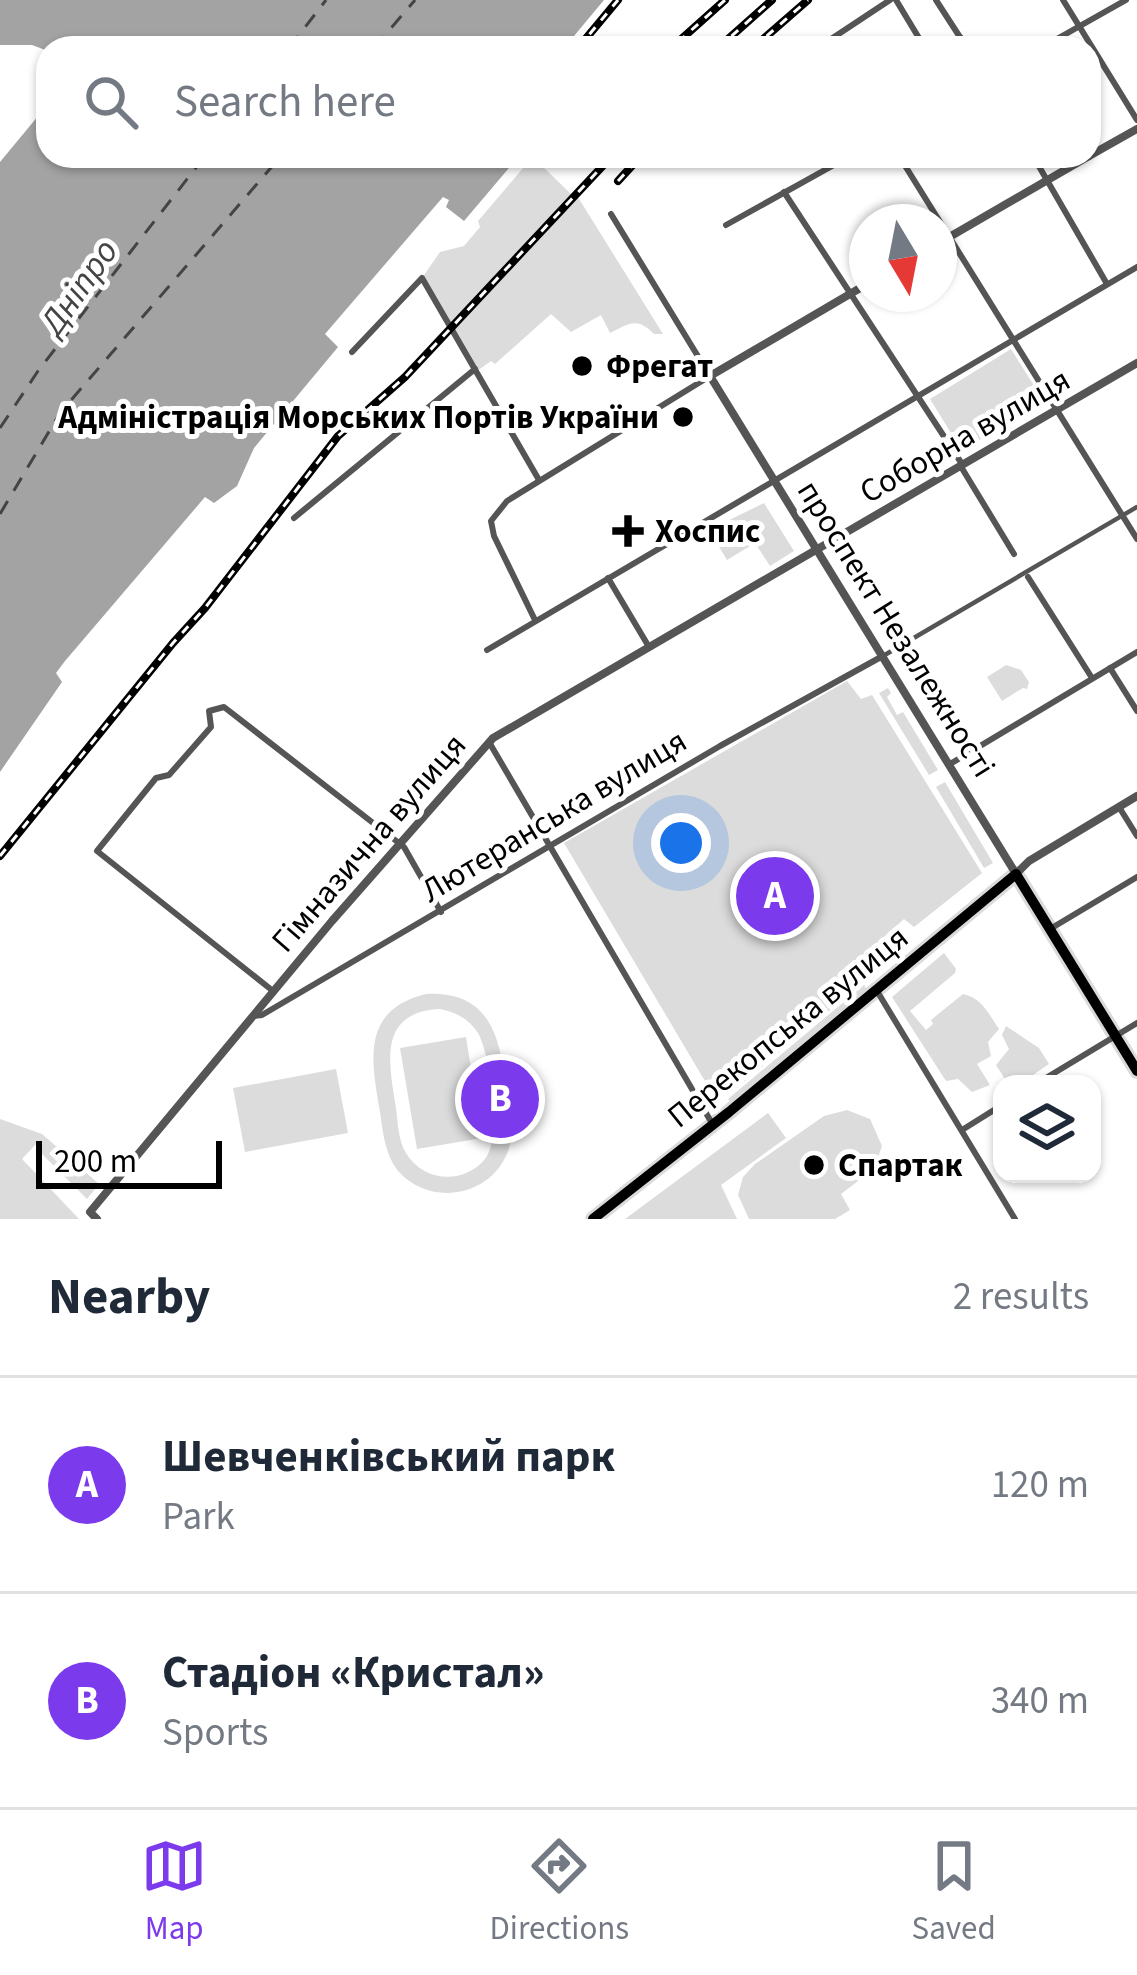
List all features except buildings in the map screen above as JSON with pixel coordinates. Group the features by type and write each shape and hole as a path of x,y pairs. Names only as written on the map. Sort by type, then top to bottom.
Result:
{"main road":[{"name":"проспект Незалежності","path":"1016,874 1137,1071"},
{"name":"Перекопська вулиця","path":"593,1219 1016,874"}],"street":[{"path":"838,36 893,0 917,36"},
{"path":"936,0 960,36"},
{"path":"1063,0 1085,36"},
{"path":"1063,36 1126,0"},
{"path":"1101,62 1137,120"},
{"path":"1101,149 1137,129"},
{"path":"726,225 829,168"},
{"path":"907,168 930,204"},
{"path":"1040,168 1107,284"},
{"path":"957,232 1067,168"},
{"path":"784,193 849,289"},
{"name":"проспект Незалежності","path":"611,214 1016,874"},
{"path":"957,247 1137,539"},
{"path":"487,650 1137,267"},
{"path":"352,352 422,278 539,479"},
{"path":"534,620 491,527 495,512 539,479 849,295"},
{"path":"865,312 1014,554"},
{"name":"Соборна вулиця","path":"816,550 1137,363"},
{"path":"294,518 475,369"},
{"path":"881,657 1137,506"},
{"name":"Гімназична вулиця","path":"94,1215 273,991 489,742 816,550"},
{"path":"608,577 649,647"},
{"path":"1028,578 1092,678"},
{"path":"949,764 1137,652"},
{"name":"Лютеранська вулиця","path":"253,1016 881,657"},
{"path":"1110,668 1137,711"},
{"path":"273,991 97,851 156,778 169,776 211,727 209,711 224,707 400,843 441,911"},
{"path":"489,742 712,1125"},
{"path":"1016,874 1029,861 1137,796"},
{"path":"1119,807 1137,836"},
{"path":"1050,929 1137,878"},
{"path":"877,991 1015,1219"},
{"path":"1051,1075 1137,1023"},
{"path":"962,1130 993,1111"}],"shaded area":[{"path":"523,168 544,168 576,194 663,334 633,323 610,333 601,315 571,332 551,314 495,364 491,361 477,371 422,278 440,252 464,246 480,227 478,221"},
{"path":"1011,349 1043,400 962,451 930,399"},
{"path":"764,503 794,551 770,566 755,543 727,560 709,530"},
{"path":"1006,665 1021,670 1029,682 1027,689 1002,701 987,677"},
{"path":"847,681 861,699 872,695 982,873 914,927 904,919 857,961 865,973 886,957 889,961 728,1095 712,1093 564,843"},
{"path":"888,688 887,697 897,715 903,712 938,770 929,775 879,693"},
{"path":"945,782 993,863 984,868 936,787"},
{"path":"944,953 955,973 910,1011 926,1030 931,1020 963,994 987,1011 999,1029 988,1042 991,1056 977,1064 990,1085 972,1092 958,1079 946,1081 892,997"},
{"path":"864,985 867,990 732,1104 728,1099"},
{"path":"426,994 466,1001 489,1022 496,1037 510,1108 511,1140 497,1170 472,1188 441,1193 426,1190 399,1172 388,1151 373,1056 381,1025 405,1002","holes":["440,1009 457,1014 478,1033 494,1116 485,1159 466,1173 444,1177 413,1163 403,1148 390,1058 397,1030 406,1020"]},
{"path":"1006,1026 1039,1048 1049,1064 1033,1075 1002,1075 996,1065 1009,1049 1002,1035"},
{"path":"466,1037 482,1138 417,1149 400,1048"},
{"path":"336,1069 348,1133 245,1152 233,1088"},
{"name":"Спартак","path":"847,1110 870,1119 882,1146 874,1169 841,1194 850,1210 835,1219 749,1219 738,1195 743,1177 824,1116"},
{"path":"768,1113 786,1138 721,1185 737,1219 625,1219"},
{"path":"0,1119 42,1134 99,1184 87,1199 41,1153 37,1143 22,1159 79,1219 0,1219"}],"water":[{"path":"0,0 604,0 574,36 36,36 36,46 0,45"},
{"name":"Дніпро","path":"36,118 36,168 509,168 464,221 446,207 449,200 443,197 325,334 338,347 254,448 237,486 214,503 205,497 65,661 56,673 62,682 0,772 0,162"}],"ferry route":[{"path":"298,36 326,0"},
{"path":"384,36 415,0"},
{"path":"0,428 38,371 196,168"},
{"path":"0,514 60,413 271,168"}],"railway":[{"path":"588,36 618,0"},
{"path":"685,36 725,0"},
{"path":"732,36 772,0"},
{"path":"767,36 808,0"},
{"path":"0,856 205,608 338,436 405,377 601,168"},
{"path":"618,181 630,168"}],"place":[{"name":"Фрегат","path":"582,366"},
{"name":"Адміністрація Морських Портів України","path":"683,417"},
{"name":"Хоспис","path":"628,531"},
{"name":"Шевченківський парк","path":"775,896"},
{"name":"Стадіон «Кристал»","path":"500,1099"},
{"name":"Спартак","path":"814,1165"}]}
